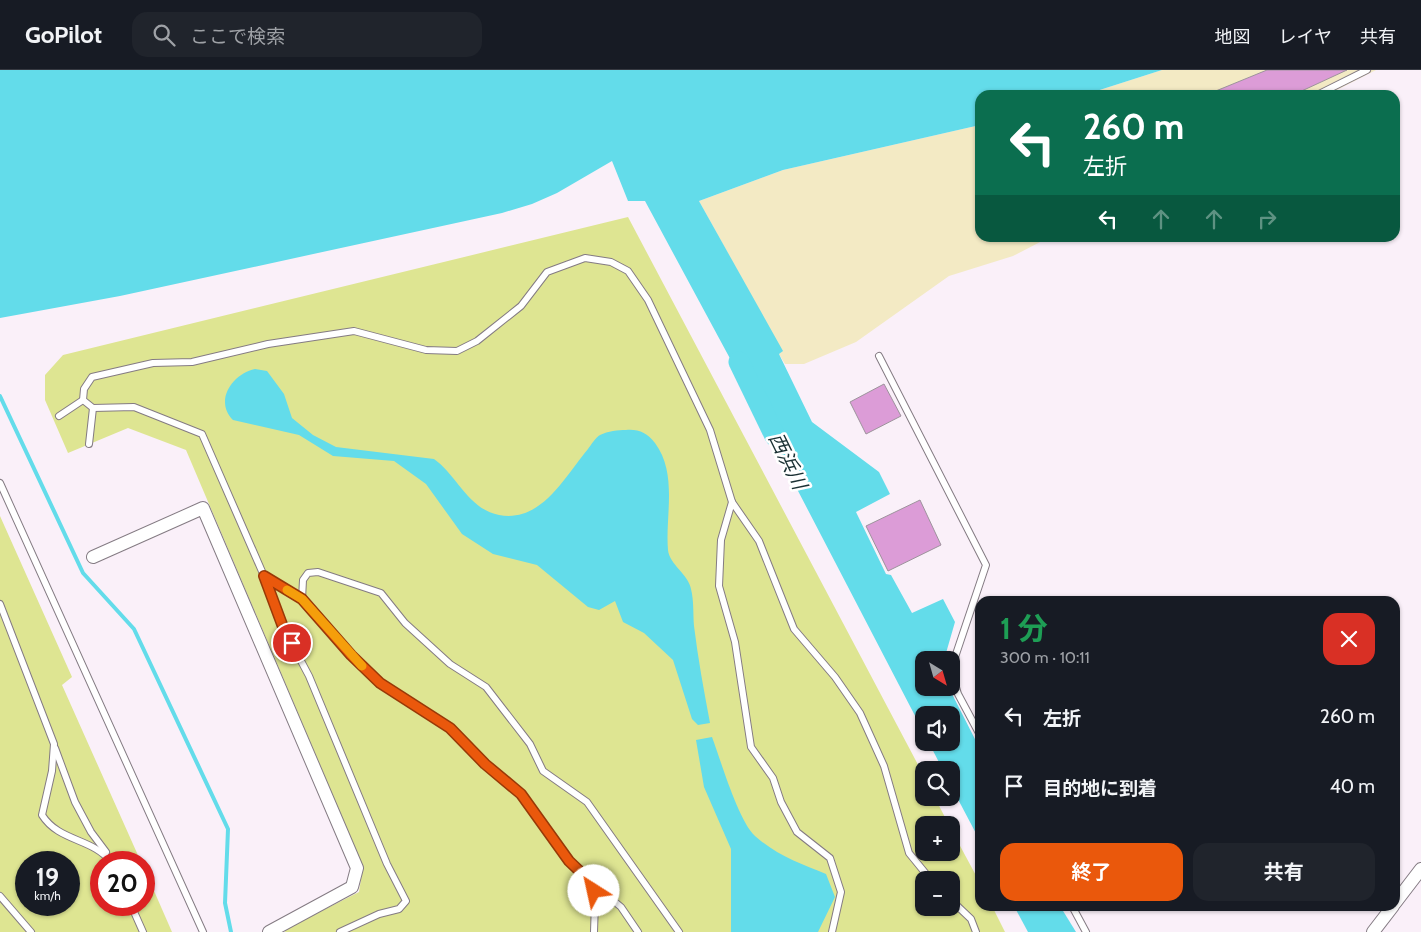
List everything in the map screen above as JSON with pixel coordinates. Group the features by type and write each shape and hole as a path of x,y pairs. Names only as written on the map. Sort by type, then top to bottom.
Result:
{"street":[{"path":"93,557 203,508 357,868 352,887 268,932"},
{"path":"1400,896 1421,869"},
{"path":"1373,932 1388,911"}],"lane":[{"path":"1327,90 1367,70"},
{"path":"83,400 84,389 92,377 153,363 192,362 268,344 354,331 426,350 457,351 477,340 521,306 547,272 585,258 611,262 628,272 648,300 710,430 732,502 758,541 794,629 835,676 860,713 884,766 908,853 923,871"},
{"path":"879,356 986,564 975,596"},
{"path":"83,400 93,408 134,407 202,434 264,576 283,627 309,676 387,864 406,901 398,909 379,914 340,932"},
{"path":"59,416 83,400"},
{"path":"89,444 93,408"},
{"path":"0,483 203,932"},
{"path":"732,502 721,540 719,586 735,642 751,747 773,778 784,809 797,832 830,858 840,892 832,932"},
{"path":"302,599 303,580 308,573 318,572 381,593 405,623 450,664 486,687 530,744 543,772 587,802 680,932"},
{"path":"264,576 302,599 354,658 380,683 450,728 485,764 521,794 569,861 621,907 638,932"},
{"path":"957,651 975,597"},
{"path":"0,604 51,732 75,802 91,832 106,851"},
{"path":"959,696 975,726"},
{"path":"54,744 52,771 42,815 54,830 103,851"},
{"path":"592,883 595,902 594,932"},
{"path":"0,896 31,932"},
{"path":"960,909 971,919 976,932"},
{"path":"1075,911 1086,932"},
{"path":"136,916 143,932"}],"green space":[{"path":"628,217 916,761 915,806 939,806 944,816 915,816 915,861 960,861 960,846 975,874 975,911 994,911 1005,932 285,932 286,929 359,892 363,866 186,450 128,428 68,453 45,400 45,375 63,355"},
{"path":"0,516 72,677 62,685 136,851 90,851 90,916 155,916 155,893 172,932 0,932"}],"sand":[{"path":"1162,70 1376,70 1337,90 1100,90"},
{"path":"975,126 975,242 1040,242 1013,256 949,276 856,342 804,364 785,364 779,354 782,351 699,201 783,170"}],"water":[{"path":"0,70 1162,70 1100,90 975,90 975,126 783,170 699,201 783,351 779,354 812,422 879,472 890,494 856,512 886,574 891,575 912,613 943,599 955,622 947,651 915,651 915,696 953,696 958,706 915,706 915,716 758,414 767,408 756,385 747,390 645,201 628,201 612,161 557,193 532,204 502,213 120,296 0,318"},
{"path":"255,369 267,371 284,394 292,418 313,435 336,447 434,459 479,506 488,512 499,515 514,516 528,512 540,505 561,484 600,435 613,431 631,430 642,432 649,437 662,455 666,468 669,495 668,550 669,555 687,579 691,589 694,626 710,723 698,725 692,719 673,660 644,633 623,622 615,601 599,610 588,607 537,565 493,554 462,534 426,484 394,461 333,456 299,435 233,420 225,405 228,389 239,376"},
{"path":"960,710 975,739 975,832 960,803 960,761 938,761 933,751 960,751"},
{"path":"712,737 736,804 755,836 780,854 826,874 835,897 818,932 731,932 731,849 704,787 696,740"},
{"path":"1017,911 1063,911 1076,932 1028,932"}],"building":[{"path":"1267,70 1347,70 1304,90 1218,90"},
{"path":"884,384 901,416 866,434 850,402"},
{"path":"920,500 941,545 888,571 866,526"}],"waterway":[{"name":"西浜川","path":"739,362 775,436"},
{"path":"0,396 83,573 134,629 228,829 225,903 231,932"}],"slow traffic":[{"path":"287,590 302,599 328,627 342,646 362,666"}],"route":[{"path":"292,643 283,627 264,576 302,599 328,627 342,646 380,683 436,717 450,728 485,764 521,794 569,861 592,883 594,891"}]}
